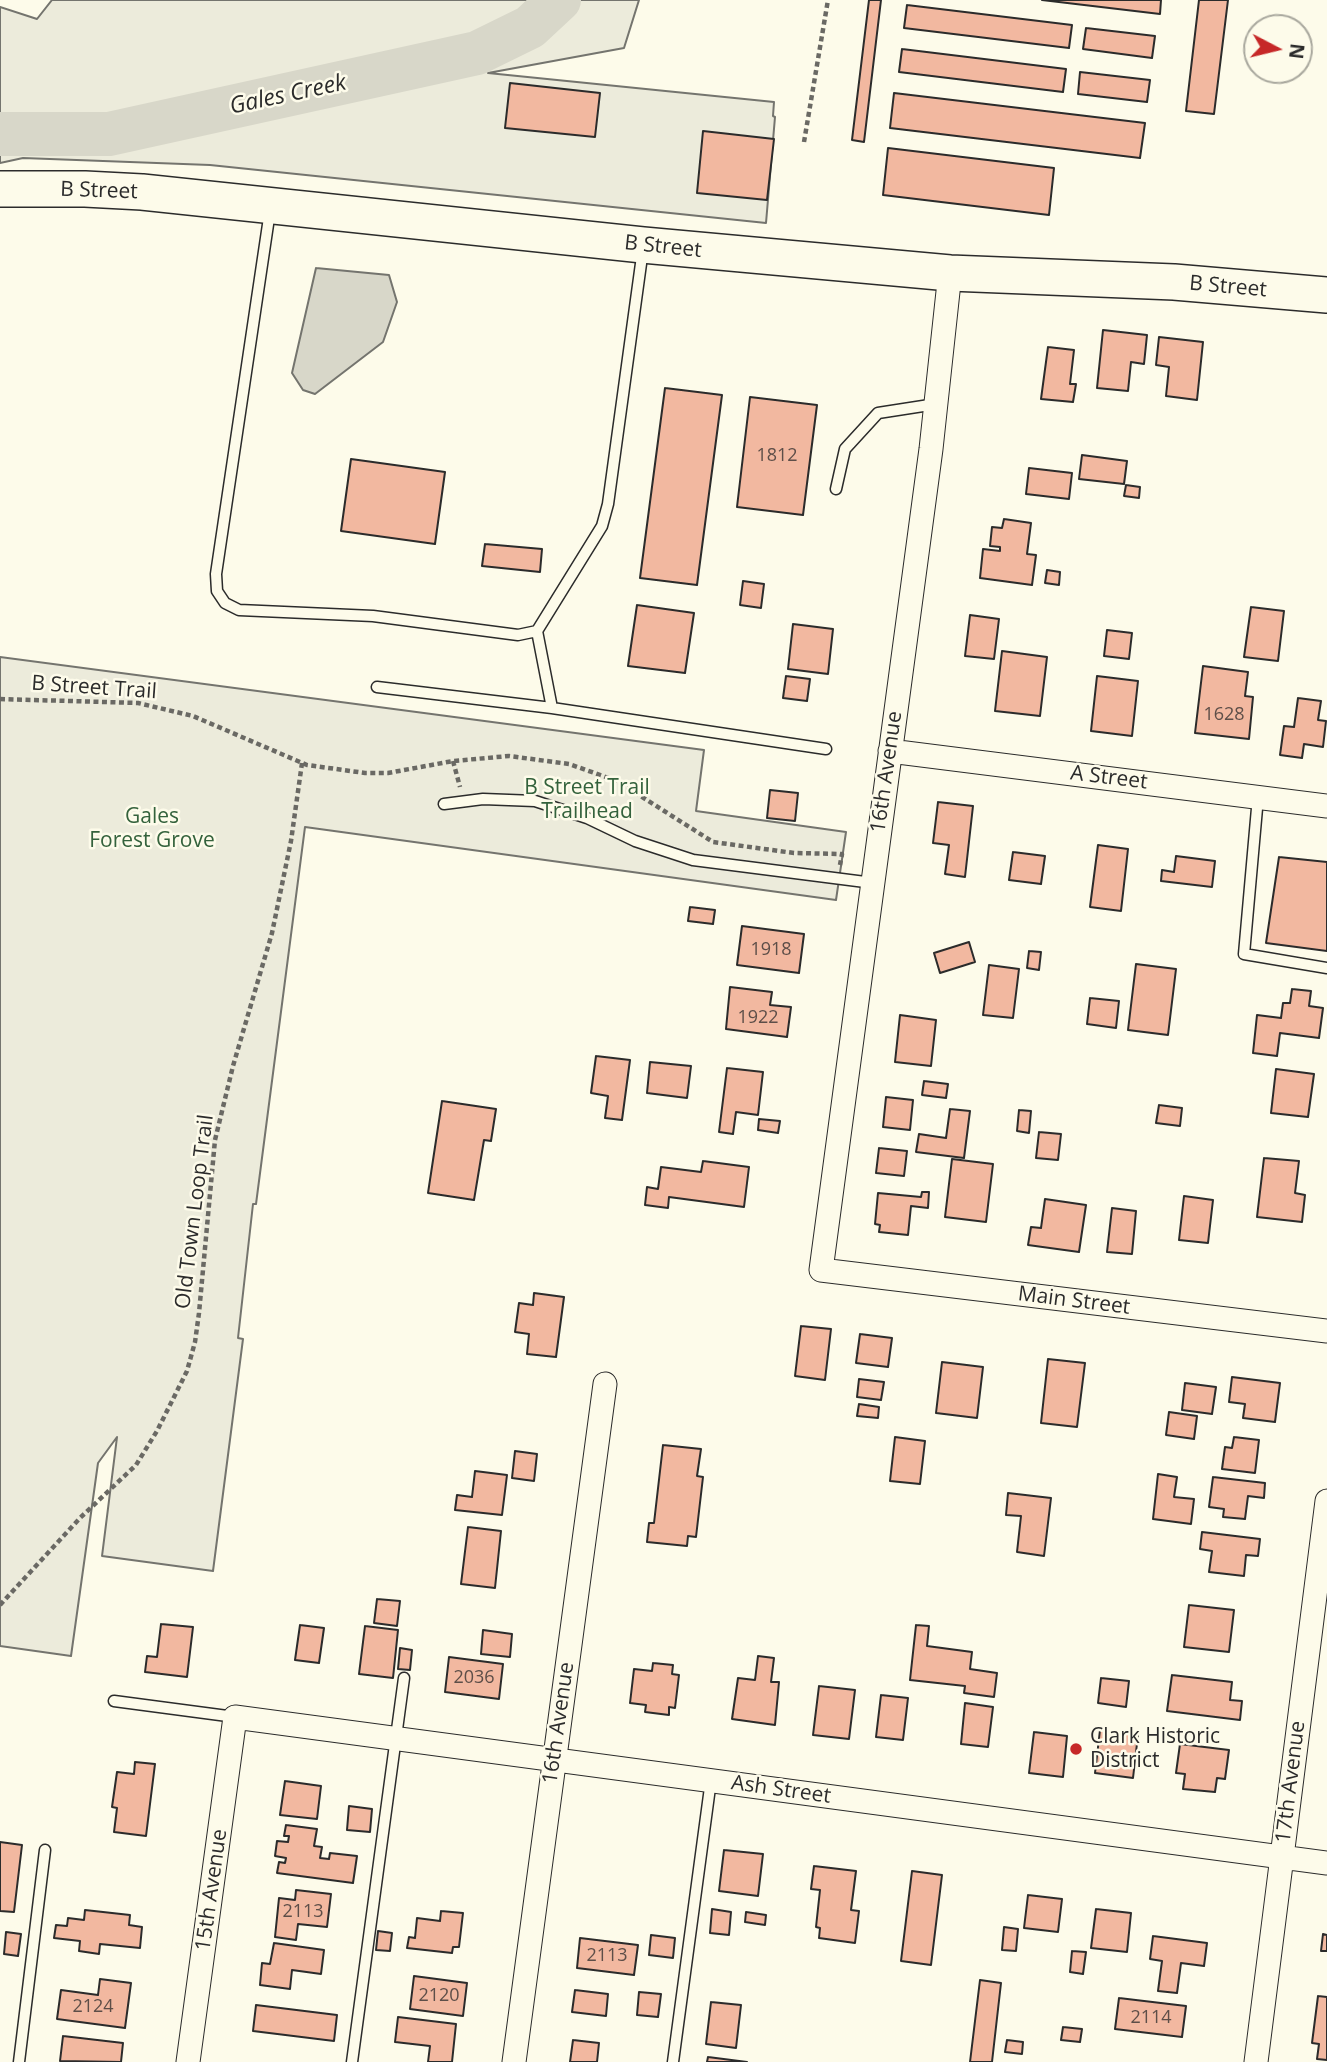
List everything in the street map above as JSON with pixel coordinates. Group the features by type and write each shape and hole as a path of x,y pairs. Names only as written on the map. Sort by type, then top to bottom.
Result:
{"main road":[{"name":"B Street","path":"0,189 130,192 643,245 950,273 1111,279 1327,295"}],"street":[{"name":"16th Avenue","path":"821,1270 936,404 950,273"},
{"name":"A Street","path":"890,751 1327,806"},
{"name":"Main Street","path":"821,1270 1327,1331"},
{"name":"16th Avenue","path":"514,2062 605,1384"},
{"name":"17th Avenue","path":"1256,2062 1327,1501"},
{"name":"Ash Street","path":"235,1717 1327,1863"},
{"name":"15th Avenue","path":"188,2062 235,1717"}],"lane":[{"path":"271,205 218,561 217,591 225,603 239,610 373,616 518,635 537,631"},
{"path":"552,708 537,631 602,526 608,504 643,245"},
{"path":"836,489 845,449 878,413 936,404"},
{"path":"377,687 552,708 826,749"},
{"path":"1258,797 1244,954 1327,968"},
{"path":"444,804 507,798 534,801 587,818 635,841 693,860 873,883"},
{"path":"352,2062 404,1678"},
{"path":"114,1701 235,1717"},
{"path":"673,2062 711,1780"},
{"path":"19,2062 46,1850"}],"path":[{"path":"804,142 828,0"},
{"name":"B Street Trail","path":"0,699 138,702 192,716 302,762"},
{"path":"453,761 463,802"},
{"name":"Old Town Loop Trail","path":"0,1605 80,1518 136,1465 157,1432 187,1371 200,1313 215,1140 233,1066 272,933 291,841 302,762"}],"green space":[{"path":"52,0 639,0 624,48 488,73 774,102 766,223 210,165 23,158 0,163 0,7 37,19"},
{"name":"Gales Forest Grove","path":"0,657 704,750 696,811 846,832 836,900 305,827 256,1204 253,1204 238,1338 243,1339 213,1571 102,1556 117,1437 98,1463 71,1656 0,1646"}],"shaded area":[{"path":"316,268 389,275 397,302 383,342 315,394 303,390 292,373"}],"building":[{"path":"869,0 881,0 864,142 852,140"},
{"path":"1042,0 1161,0 1160,14"},
{"path":"1199,0 1228,0 1214,114 1186,111"},
{"path":"907,5 1072,25 1069,48 904,28"},
{"path":"1086,28 1155,36 1152,58 1083,49"},
{"path":"902,49 1066,69 1063,92 899,72"},
{"path":"1080,72 1150,80 1147,102 1078,94"},
{"path":"510,83 600,93 595,137 505,128"},
{"path":"894,93 1145,123 1140,158 890,128"},
{"path":"703,131 774,139 767,200 697,193"},
{"path":"888,148 1054,168 1049,215 883,195"},
{"path":"1103,330 1147,335 1144,364 1131,362 1128,391 1097,388"},
{"path":"1159,337 1203,342 1197,400 1166,396 1169,367 1156,365"},
{"path":"1048,347 1074,350 1070,384 1076,384 1073,402 1041,399"},
{"path":"665,388 722,395 697,585 640,578"},
{"path":"750,397 817,405 803,515 737,507"},
{"path":"1082,455 1127,461 1124,484 1079,479"},
{"path":"351,459 445,472 435,544 341,531"},
{"path":"1029,468 1072,473 1069,499 1026,494"},
{"path":"1126,485 1140,487 1139,498 1124,496"},
{"path":"1004,519 1031,523 1027,554 1036,555 1032,585 980,578 983,549 1000,551 1000,547 990,546 992,527 1002,528"},
{"path":"485,544 542,549 540,572 482,566"},
{"path":"1047,570 1060,572 1059,585 1045,583"},
{"path":"743,581 764,584 761,608 740,605"},
{"path":"637,605 694,613 685,673 628,666"},
{"path":"1251,607 1284,611 1278,661 1244,657"},
{"path":"970,615 999,619 994,659 965,656"},
{"path":"793,624 833,629 828,674 788,669"},
{"path":"1107,630 1132,633 1129,659 1104,656"},
{"path":"1002,651 1047,657 1040,716 995,711"},
{"path":"1203,666 1248,672 1245,696 1253,697 1249,739 1195,733"},
{"path":"786,676 810,679 807,701 783,698"},
{"path":"1097,676 1138,681 1132,736 1091,731"},
{"path":"1298,698 1321,701 1318,720 1326,721 1323,747 1304,744 1302,758 1280,755 1284,726 1294,727"},
{"path":"770,790 798,793 795,821 767,818"},
{"path":"938,802 973,806 965,877 945,874 949,845 933,843"},
{"path":"1098,845 1128,849 1121,911 1090,907"},
{"path":"1013,852 1045,856 1041,884 1009,880"},
{"path":"1176,856 1215,861 1212,887 1161,881 1162,870 1174,872"},
{"path":"1279,857 1327,862 1327,951 1266,943"},
{"path":"690,907 715,910 713,924 688,921"},
{"path":"742,926 804,934 799,973 737,965"},
{"path":"969,942 975,962 940,973 934,953"},
{"path":"1029,951 1041,952 1039,970 1027,968"},
{"path":"1136,964 1176,969 1168,1035 1128,1030"},
{"path":"989,965 1019,969 1013,1018 983,1015"},
{"path":"730,987 772,992 770,1005 791,1007 787,1037 726,1029"},
{"path":"1292,989 1311,991 1309,1006 1323,1008 1319,1038 1280,1033 1277,1056 1253,1053 1257,1015 1281,1018 1283,1003 1290,1003"},
{"path":"1090,998 1119,1001 1116,1028 1087,1024"},
{"path":"900,1015 936,1020 931,1066 895,1062"},
{"path":"596,1056 630,1060 622,1120 605,1118 608,1096 591,1093"},
{"path":"650,1062 691,1066 687,1098 647,1093"},
{"path":"727,1068 763,1072 758,1115 736,1112 733,1134 719,1132"},
{"path":"1276,1069 1314,1074 1308,1117 1271,1113"},
{"path":"924,1081 948,1084 946,1098 922,1095"},
{"path":"886,1097 913,1100 910,1130 883,1127"},
{"path":"442,1101 496,1109 491,1141 484,1140 474,1200 428,1193"},
{"path":"1159,1105 1182,1108 1180,1126 1156,1123"},
{"path":"950,1109 970,1111 964,1158 916,1152 919,1134 946,1138"},
{"path":"1019,1110 1031,1111 1029,1133 1017,1131"},
{"path":"759,1119 780,1121 778,1133 758,1130"},
{"path":"1039,1132 1061,1134 1058,1160 1036,1158"},
{"path":"879,1148 907,1151 904,1176 876,1173"},
{"path":"1264,1158 1299,1161 1295,1193 1305,1195 1302,1222 1257,1217"},
{"path":"952,1159 993,1164 986,1222 945,1217"},
{"path":"703,1161 749,1167 744,1207 669,1197 668,1208 645,1205 647,1187 658,1189 661,1167 701,1172"},
{"path":"922,1192 929,1192 928,1208 911,1206 908,1235 879,1232 880,1225 875,1224 878,1193 921,1197"},
{"path":"1184,1196 1213,1200 1208,1243 1179,1240"},
{"path":"1045,1199 1086,1205 1079,1252 1028,1245 1031,1227 1041,1228"},
{"path":"1112,1208 1136,1211 1132,1254 1107,1252"},
{"path":"534,1293 564,1297 556,1357 527,1354 529,1334 515,1332 519,1303 533,1305"},
{"path":"801,1326 831,1329 825,1380 795,1376"},
{"path":"860,1334 892,1338 888,1367 856,1363"},
{"path":"1048,1359 1085,1363 1077,1427 1041,1423"},
{"path":"942,1362 983,1367 977,1418 936,1413"},
{"path":"1232,1377 1280,1383 1275,1422 1243,1418 1245,1404 1229,1402"},
{"path":"859,1379 884,1382 881,1400 857,1397"},
{"path":"1185,1383 1216,1387 1212,1414 1182,1410"},
{"path":"859,1404 879,1407 878,1418 857,1416"},
{"path":"1169,1412 1197,1416 1194,1439 1166,1435"},
{"path":"895,1437 925,1441 920,1484 890,1481"},
{"path":"1234,1437 1259,1440 1255,1473 1222,1469 1225,1447 1232,1448"},
{"path":"663,1445 701,1449 697,1476 703,1477 696,1537 688,1536 687,1546 647,1542 649,1523 654,1523"},
{"path":"515,1451 537,1454 534,1481 512,1478"},
{"path":"475,1471 507,1475 502,1515 455,1510 457,1495 472,1497"},
{"path":"1158,1474 1177,1477 1174,1497 1194,1499 1191,1524 1153,1519"},
{"path":"1213,1477 1265,1483 1264,1498 1248,1496 1245,1519 1223,1517 1224,1509 1209,1507"},
{"path":"1008,1493 1051,1498 1044,1556 1017,1552 1021,1516 1006,1515"},
{"path":"468,1527 501,1531 495,1588 461,1584"},
{"path":"1202,1532 1260,1539 1258,1556 1246,1555 1244,1576 1209,1572 1212,1551 1200,1549"},
{"path":"377,1599 400,1601 397,1626 374,1623"},
{"path":"1189,1605 1234,1610 1229,1652 1184,1647"},
{"path":"161,1624 193,1627 187,1677 145,1672 147,1656 157,1657"},
{"path":"300,1625 324,1628 319,1663 295,1660"},
{"path":"916,1625 929,1626 927,1646 972,1652 970,1669 997,1673 994,1697 964,1693 965,1686 910,1680"},
{"path":"365,1626 398,1630 393,1678 359,1674"},
{"path":"483,1630 512,1634 510,1657 481,1654"},
{"path":"400,1648 412,1650 410,1670 398,1669"},
{"path":"758,1656 774,1658 771,1682 779,1682 775,1725 732,1719 738,1678 755,1680"},
{"path":"449,1657 503,1664 499,1699 445,1692"},
{"path":"653,1663 673,1665 672,1674 679,1675 675,1708 669,1707 669,1715 645,1712 646,1705 630,1703 634,1669 652,1671"},
{"path":"1172,1675 1232,1682 1230,1700 1242,1701 1240,1720 1167,1711"},
{"path":"1101,1678 1129,1681 1126,1707 1098,1703"},
{"path":"819,1686 855,1690 849,1739 813,1735"},
{"path":"881,1695 908,1698 903,1740 876,1737"},
{"path":"965,1703 993,1707 988,1747 961,1744"},
{"path":"1100,1730 1138,1735 1133,1778 1095,1773"},
{"path":"1034,1732 1067,1736 1063,1777 1029,1773"},
{"path":"1180,1744 1229,1750 1225,1779 1217,1778 1215,1792 1183,1789 1185,1774 1176,1773"},
{"path":"135,1762 155,1764 146,1836 114,1832 117,1808 112,1807 117,1772 134,1774"},
{"path":"285,1781 321,1786 317,1819 280,1815"},
{"path":"349,1806 372,1809 370,1832 347,1830"},
{"path":"286,1825 317,1829 314,1846 322,1847 320,1858 329,1859 330,1853 357,1856 353,1883 277,1873 279,1862 285,1863 286,1858 275,1856 277,1841 288,1842 289,1836 284,1836"},
{"path":"0,1842 22,1845 14,1912 0,1911"},
{"path":"724,1850 763,1854 758,1896 719,1891"},
{"path":"814,1866 856,1871 851,1910 859,1911 855,1943 819,1938 820,1928 816,1927 820,1890 811,1889"},
{"path":"912,1871 942,1875 931,1965 901,1961"},
{"path":"296,1890 331,1894 327,1927 298,1924 296,1940 275,1937 279,1898 295,1900"},
{"path":"1028,1895 1062,1899 1058,1932 1024,1928"},
{"path":"712,1909 731,1912 729,1935 710,1933"},
{"path":"1096,1909 1131,1913 1127,1952 1091,1948"},
{"path":"85,1910 130,1915 129,1925 142,1927 140,1948 100,1944 99,1954 79,1951 80,1941 54,1938 56,1925 67,1926 68,1918 84,1920"},
{"path":"441,1911 463,1913 459,1947 453,1947 452,1953 407,1948 409,1937 415,1938 417,1918 440,1921"},
{"path":"746,1912 766,1915 765,1925 745,1922"},
{"path":"1004,1927 1018,1929 1016,1951 1002,1950"},
{"path":"378,1931 392,1933 390,1951 376,1950"},
{"path":"6,1932 21,1934 18,1956 4,1954"},
{"path":"1323,1934 1327,1935 1327,1951 1321,1951"},
{"path":"651,1935 675,1938 673,1958 649,1955"},
{"path":"1153,1936 1207,1943 1204,1966 1181,1963 1177,1993 1158,1991 1162,1961 1150,1959"},
{"path":"580,1938 638,1945 634,1975 577,1968"},
{"path":"274,1943 324,1950 321,1974 292,1970 290,1989 260,1985 262,1963 270,1964"},
{"path":"1072,1951 1086,1952 1083,1974 1070,1972"},
{"path":"414,1976 467,1983 463,2016 410,2009"},
{"path":"100,1979 131,1983 125,2028 57,2019 61,1990 98,1995"},
{"path":"980,1980 1001,1983 992,2062 970,2062"},
{"path":"575,1990 608,1994 606,2016 572,2012"},
{"path":"639,1992 661,1994 658,2017 637,2015"},
{"path":"1318,1996 1327,1997 1327,2060 1317,2059 1319,2044 1312,2043"},
{"path":"1119,1998 1186,2006 1182,2037 1115,2029"},
{"path":"711,2002 741,2005 736,2048 706,2044"},
{"path":"256,2005 337,2015 334,2041 253,2031"},
{"path":"398,2017 456,2024 452,2062 428,2062 430,2046 395,2042"},
{"path":"1063,2027 1082,2029 1080,2042 1061,2040"},
{"path":"63,2036 123,2043 121,2062 60,2061"},
{"path":"573,2040 599,2043 597,2062 570,2062"},
{"path":"1007,2040 1023,2042 1022,2054 1005,2052"},
{"path":"708,2057 747,2062 707,2062"}],"waterway":[{"name":"Gales Creek","path":"0,134 109,134 477,53 530,27 559,0"}],"place":[{"name":"Clark Historic District","path":"1076,1749"}],"park label":[{"name":"B Street Trail Trailhead","path":"587,800"}]}
